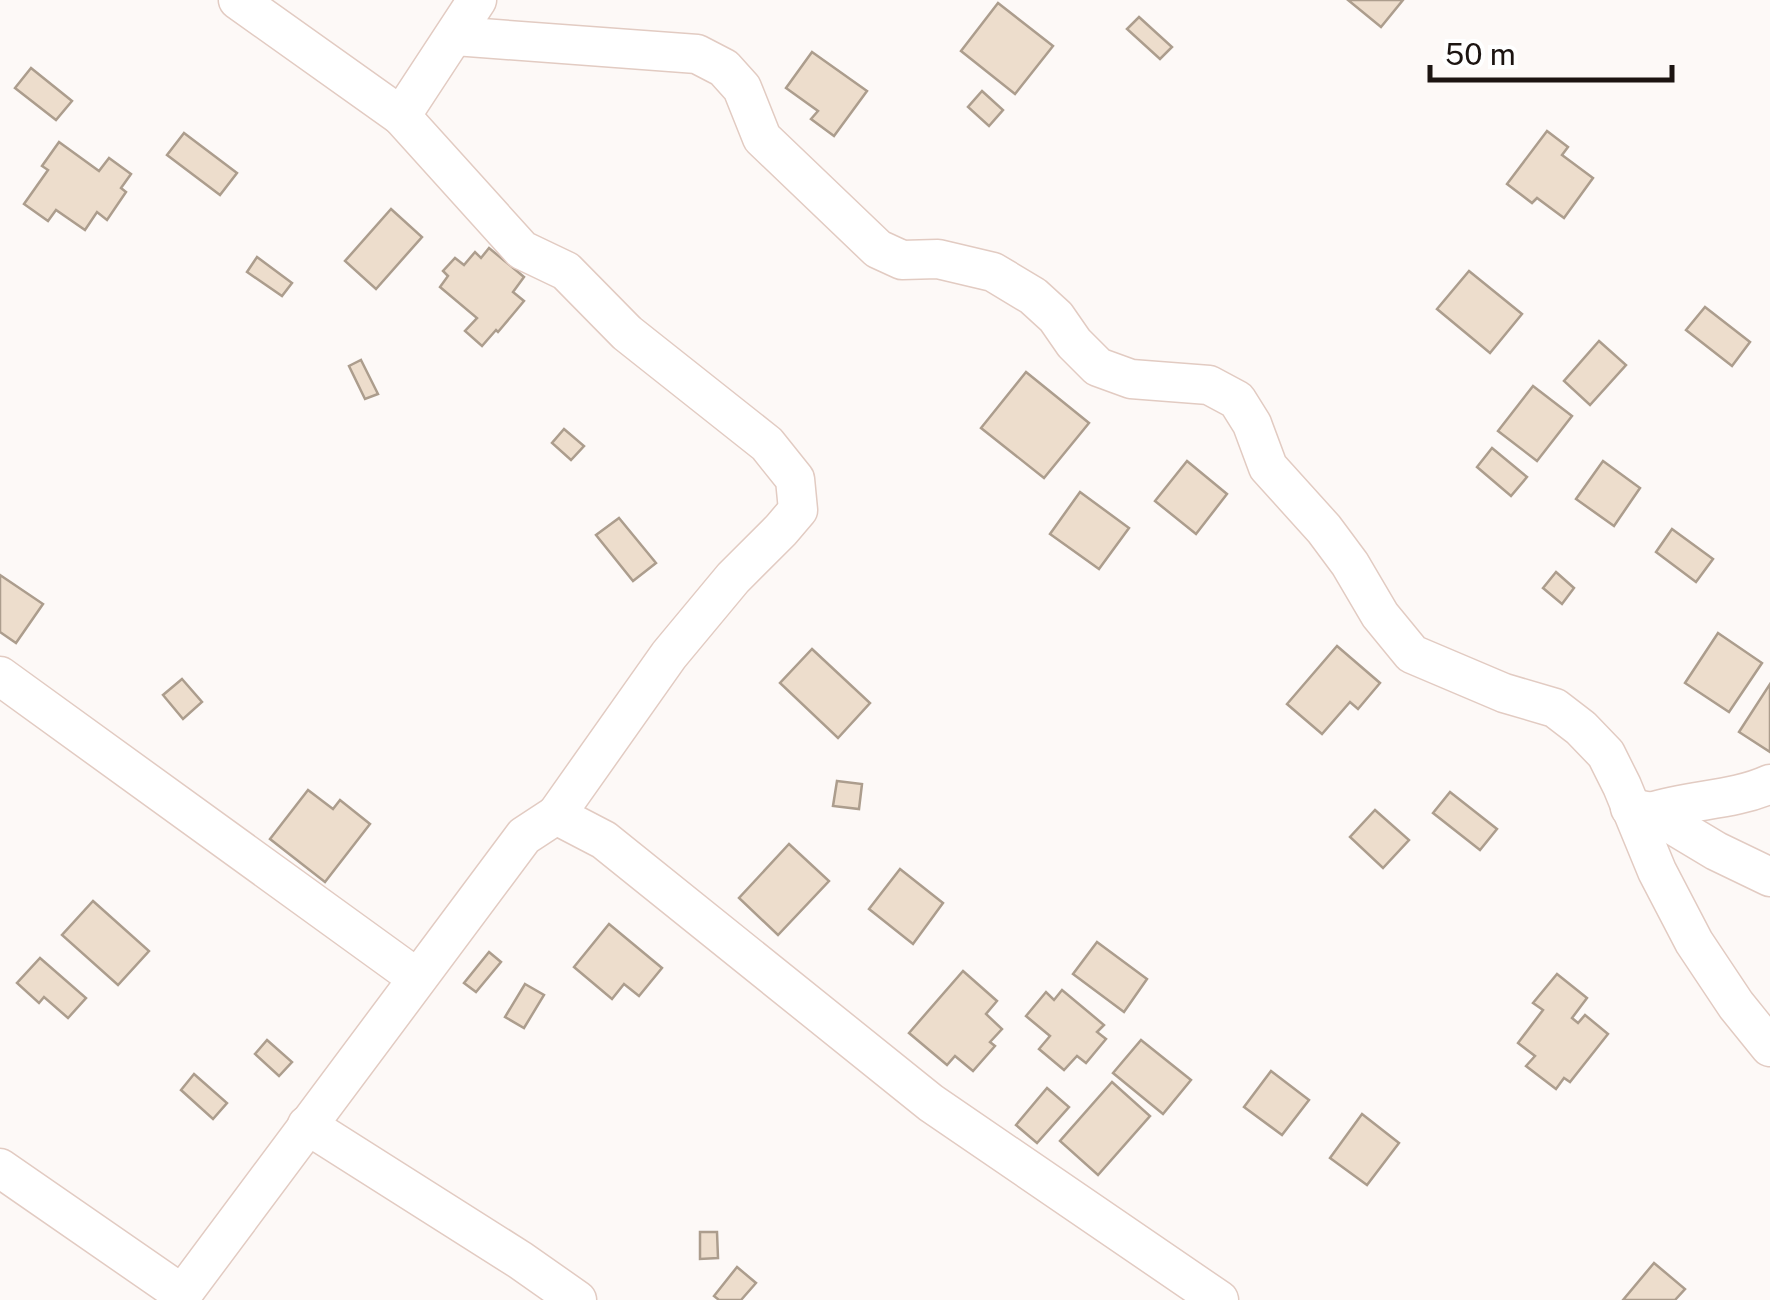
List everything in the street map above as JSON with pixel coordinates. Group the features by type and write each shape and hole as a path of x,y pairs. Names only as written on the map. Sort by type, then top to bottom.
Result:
{"street":[{"path":"0,1168 180,1297 524,836 556,815 669,655 733,578 798,510 795,479 767,444 628,333 566,271 522,250 401,116 238,0"},
{"path":"401,116 477,0"},
{"path":"454,36 698,54 724,68 742,88 762,138 878,249 902,260 938,259 993,272 1034,296 1098,367 1131,378 1209,385 1237,400 1252,424 1268,466 1324,529 1380,616 1412,654 1554,708 1582,728 1606,754 1622,786 1641,810 1770,877"},
{"path":"0,676 417,978"},
{"path":"1641,810 1753,792 1770,784"},
{"path":"1641,810 1657,871 1694,942 1736,1005 1770,1046"},
{"path":"556,815 604,840 930,1103 1219,1300"},
{"path":"307,1125 577,1300"}],"building":[{"path":"1348,0 1403,0 1381,27"},
{"path":"998,3 1053,46 1015,94 961,51"},
{"path":"1139,17 1172,47 1160,59 1127,29"},
{"path":"812,52 867,91 834,136 811,119 818,111 786,88"},
{"path":"31,68 72,101 56,120 15,88"},
{"path":"982,91 1003,110 989,126 968,107"},
{"path":"1547,131 1568,147 1562,155 1593,178 1564,218 1537,198 1532,203 1507,184"},
{"path":"184,133 237,173 220,195 167,155"},
{"path":"59,142 99,171 109,158 131,174 121,188 126,192 107,220 97,212 85,230 56,210 48,221 24,204 48,170 42,166"},
{"path":"391,209 422,237 376,289 345,261"},
{"path":"489,248 524,277 513,292 524,301 482,346 465,331 477,318 440,287 448,276 443,271 455,258 464,265 475,252 481,258"},
{"path":"257,257 292,283 282,296 247,272"},
{"path":"1469,271 1522,314 1490,353 1437,309"},
{"path":"1705,307 1750,342 1732,366 1686,330"},
{"path":"1599,341 1626,365 1590,405 1564,381"},
{"path":"361,360 378,394 365,399 349,366"},
{"path":"1026,372 1089,423 1044,478 981,428"},
{"path":"1533,386 1572,416 1537,461 1498,431"},
{"path":"564,429 584,446 571,460 552,443"},
{"path":"1492,448 1527,477 1511,496 1477,467"},
{"path":"1187,461 1227,494 1196,534 1155,501"},
{"path":"1603,461 1640,488 1614,526 1576,499"},
{"path":"1080,492 1129,528 1099,569 1050,534"},
{"path":"619,518 656,563 633,581 596,535"},
{"path":"1672,529 1713,559 1696,582 1656,552"},
{"path":"1556,572 1574,588 1562,604 1543,588"},
{"path":"0,575 43,604 16,643 0,632"},
{"path":"1718,633 1762,663 1729,712 1685,683"},
{"path":"1337,646 1380,683 1358,709 1350,702 1322,734 1287,704"},
{"path":"812,649 870,703 838,738 780,683"},
{"path":"182,679 202,702 183,719 163,695"},
{"path":"1770,684 1770,752 1739,732"},
{"path":"837,781 862,784 859,809 833,806"},
{"path":"308,790 333,809 340,800 370,824 325,882 270,839"},
{"path":"1450,792 1497,829 1480,850 1433,813"},
{"path":"1375,810 1409,840 1383,868 1350,837"},
{"path":"789,844 829,881 778,935 739,898"},
{"path":"900,869 943,903 913,944 869,909"},
{"path":"93,901 149,951 118,985 62,935"},
{"path":"609,924 662,968 639,996 624,984 612,999 574,967"},
{"path":"1097,942 1147,979 1124,1012 1073,974"},
{"path":"489,952 501,962 476,992 464,983"},
{"path":"40,958 86,998 68,1018 44,997 39,1003 17,983"},
{"path":"963,971 997,1001 986,1014 1002,1029 990,1042 995,1046 973,1071 955,1056 947,1065 909,1033"},
{"path":"1557,974 1587,998 1572,1018 1578,1023 1585,1015 1608,1034 1570,1082 1564,1078 1556,1089 1526,1066 1535,1056 1518,1043 1543,1010 1533,1003"},
{"path":"525,984 544,995 524,1028 505,1017"},
{"path":"1062,990 1104,1025 1097,1032 1106,1039 1086,1063 1077,1056 1064,1070 1039,1049 1050,1036 1026,1016 1046,992 1054,1000"},
{"path":"267,1040 292,1062 279,1076 255,1054"},
{"path":"1141,1040 1191,1080 1163,1114 1113,1073"},
{"path":"1271,1071 1309,1100 1282,1135 1244,1107"},
{"path":"194,1074 227,1103 213,1119 181,1090"},
{"path":"1112,1082 1150,1116 1098,1175 1060,1141"},
{"path":"1047,1088 1069,1107 1037,1143 1016,1125"},
{"path":"1362,1114 1399,1143 1367,1185 1330,1158"},
{"path":"700,1232 717,1232 718,1258 700,1259"},
{"path":"1654,1263 1685,1289 1675,1300 1623,1300"},
{"path":"737,1267 756,1283 741,1300 719,1300 714,1296"}]}
